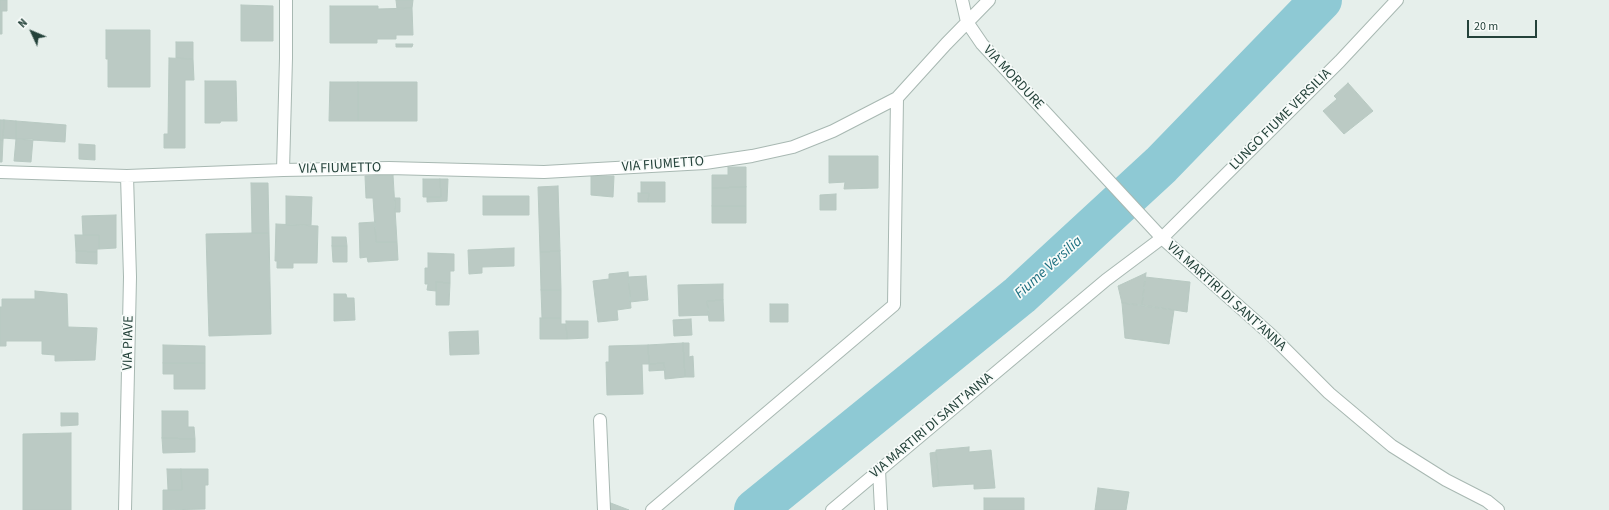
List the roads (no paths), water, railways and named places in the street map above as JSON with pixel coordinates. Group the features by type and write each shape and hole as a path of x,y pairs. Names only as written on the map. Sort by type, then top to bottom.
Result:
{"street":[{"name":"VIA FIUMETTO","path":"283,170 286,0"},
{"name":"VIA MORDURE","path":"962,0 967,22 982,44 1157,234"},
{"name":"VIA FIUMETTO","path":"0,172 128,176 283,170 389,168 544,172 705,163 752,156 793,147 833,131 898,98 989,0"},
{"name":"LUNGO FIUME VERSILIA","path":"1157,234 1335,66 1397,0"},
{"path":"652,510 894,305 898,98"},
{"name":"VIA PIAVE","path":"125,510 130,277 128,176"},
{"name":"VIA MARTIRI DI SANT'ANNA","path":"832,510 1106,280 1157,234 1270,334 1329,393 1392,446 1498,510"},
{"path":"600,420 604,510"},
{"path":"879,470 880,510"}],"waterway":[{"name":"Fiume Versilia","path":"755,510 1020,295 1161,165 1321,0"}]}
